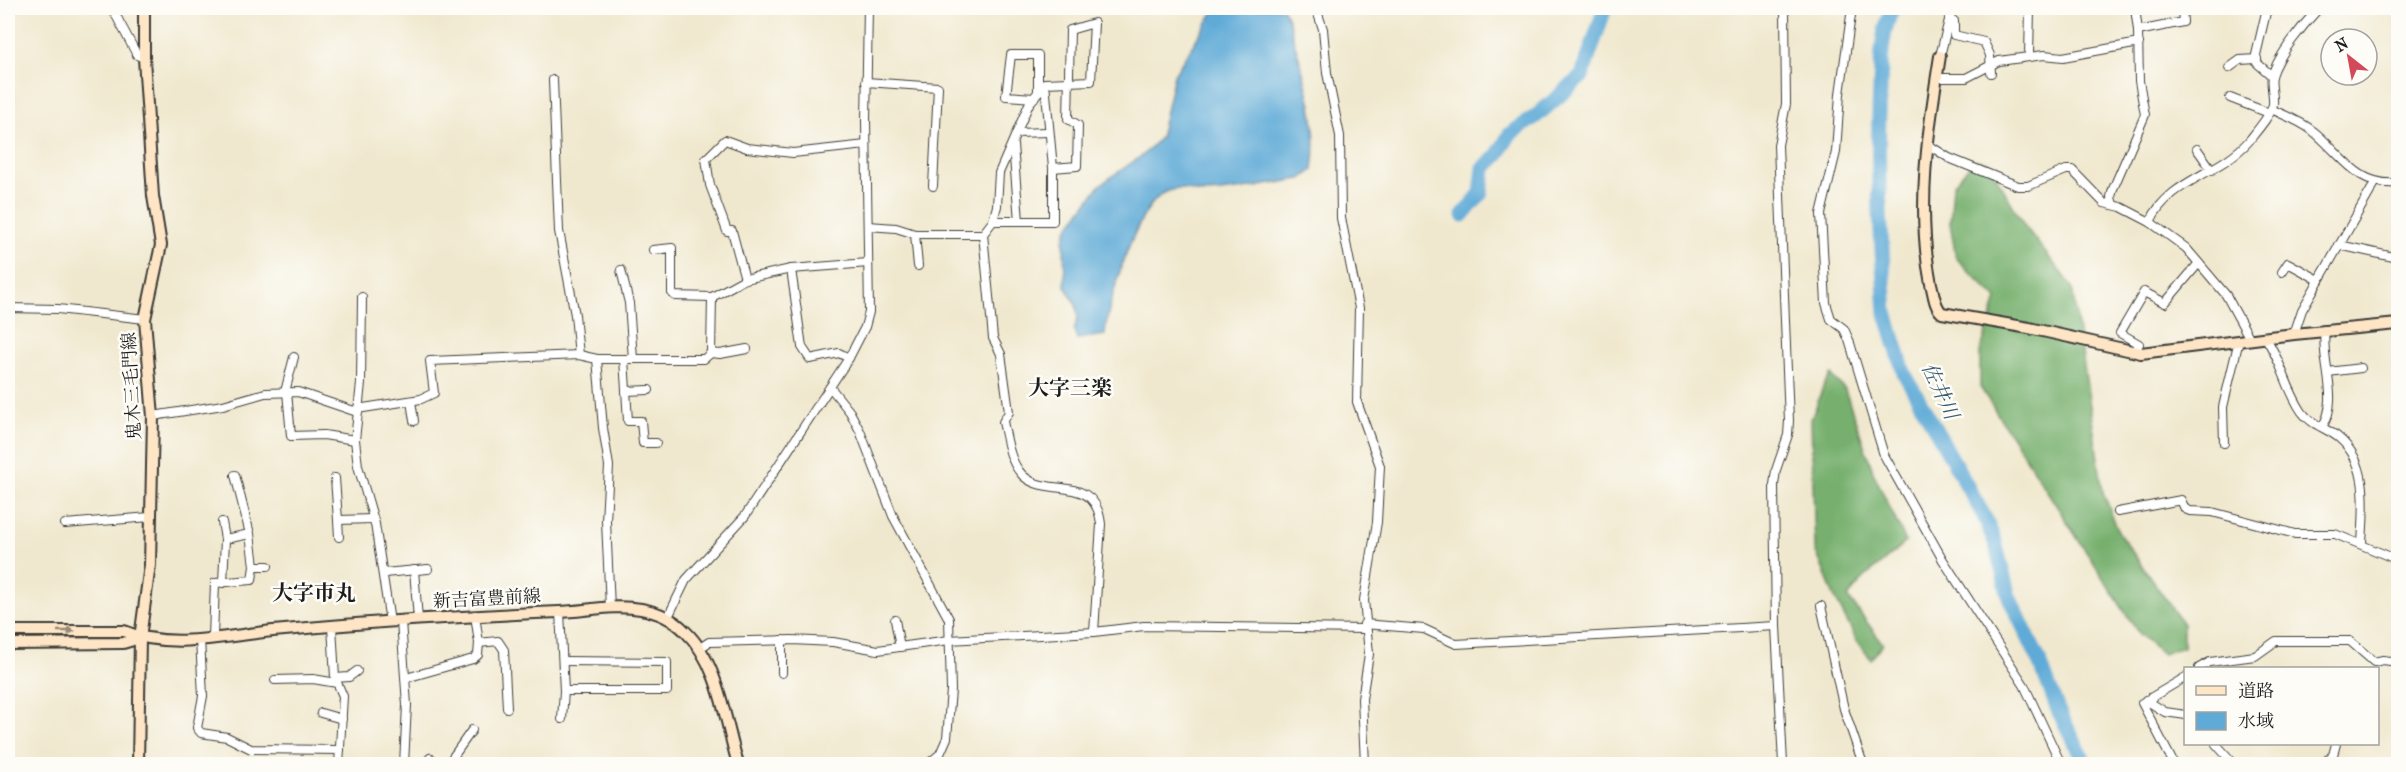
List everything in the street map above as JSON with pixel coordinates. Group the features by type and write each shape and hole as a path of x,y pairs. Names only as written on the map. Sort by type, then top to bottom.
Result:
{"main road":[{"name":"鬼木三毛門線","path":"138,765 140,638 150,565 153,416 145,319 161,245 153,196 144,58 144,8"},
{"path":"1940,56 1928,144 1924,215 1926,257 1939,311 1946,315 2030,328 2135,352 2398,324"},
{"name":"新吉富豊前線","path":"8,644 123,643 140,638 200,639 475,615 610,608 642,609 668,617 700,648 711,669 738,765"},
{"name":"新吉富豊前線","path":"8,631 124,631 140,638"}],"street":[{"path":"112,8 137,55 144,58"},
{"path":"668,617 686,580 745,516 849,358 865,327 869,312 866,146 868,8"},
{"path":"1316,8 1323,29 1328,73 1340,136 1341,218 1359,308 1357,402 1380,466 1380,501 1364,600 1369,654 1362,699 1365,765"},
{"path":"1783,765 1776,626 1774,485 1776,470 1788,435 1789,421 1778,145 1786,104 1785,8"},
{"path":"1852,8 1840,94 1836,152 1821,214 1826,303 1831,319 1844,329 1849,340 1884,455 1943,560 2024,685 2061,765"},
{"path":"1940,56 1952,8"},
{"path":"2029,57 2030,8"},
{"path":"2113,205 2111,197 2113,189 2145,115 2139,81 2139,44 2135,8"},
{"path":"2138,31 2183,22 2182,8"},
{"path":"2257,59 2267,8"},
{"path":"2150,222 2156,209 2175,189 2212,170 2230,158 2248,141 2273,106 2272,76 2295,34 2319,8"},
{"path":"1949,18 1954,21 1954,35 1958,38 1984,42 1990,55 1990,70"},
{"path":"1053,168 1077,166 1078,125 1068,119 1067,81 1070,30 1094,23 1091,81 1067,81 1045,83 1036,95 999,174 993,221 983,234 993,338 1000,354 1009,412 1003,422 1017,467 1022,474 1036,483 1079,490 1099,511 1101,524 1094,632"},
{"path":"1937,78 1966,78 1990,70 1999,61 2029,57 2063,57 2139,44"},
{"path":"1011,55 1038,55 1036,95 1006,96 1011,55"},
{"path":"2229,68 2240,60 2257,59"},
{"path":"2257,59 2272,76"},
{"path":"553,80 559,231 575,315 579,355"},
{"path":"866,82 938,87 933,186"},
{"path":"993,221 1053,220 1053,168 1045,83"},
{"path":"2230,98 2270,111 2315,132 2338,158 2374,183 2398,183"},
{"path":"1017,133 1048,132"},
{"path":"745,279 732,231 727,231 710,185 706,159 725,140 747,148 793,153 866,146"},
{"path":"1012,144 1019,221"},
{"path":"1928,144 1949,158 2018,186 2028,186 2066,170 2072,170 2097,198 2150,222 2186,248 2226,295 2245,339 2223,407 2224,444"},
{"path":"2198,149 2212,170"},
{"path":"2294,334 2302,310 2374,183"},
{"path":"868,226 896,228 915,234 983,234"},
{"path":"915,234 918,266"},
{"path":"2339,245 2398,258"},
{"path":"653,250 672,248 672,293 675,296 712,297 745,279 791,269 867,263"},
{"path":"2282,272 2288,263 2319,280"},
{"path":"2135,352 2139,344 2120,333 2144,292 2165,303 2198,264"},
{"path":"791,269 802,347 810,359 839,353 849,358"},
{"path":"621,270 629,303 627,421 641,421 643,443 656,442"},
{"path":"362,297 360,384 355,440 358,466 373,519 406,678 404,765"},
{"path":"711,353 712,297"},
{"path":"8,308 58,309 145,319"},
{"path":"2322,427 2328,418 2328,372 2323,344 2325,330"},
{"path":"2265,337 2278,355 2297,405 2306,418 2347,446 2361,475 2365,493 2362,543"},
{"path":"153,416 223,405 266,393 298,392 357,411 411,401 434,393 430,361 579,355 628,359 704,358 711,353 720,354 747,348"},
{"path":"294,357 286,392 291,436 324,435 355,440"},
{"path":"597,358 609,466 606,521 610,608"},
{"path":"2328,372 2361,368"},
{"path":"830,387 855,421 893,516 945,607 952,633 949,640 951,690 947,738 940,754 928,765"},
{"path":"626,391 649,390"},
{"path":"411,401 414,421"},
{"path":"213,637 215,583 252,580 254,566 250,534 235,475"},
{"path":"335,478 339,537"},
{"path":"2118,512 2181,500 2185,508 2190,511 2212,512 2295,534 2335,534 2362,543 2398,560"},
{"path":"65,524 150,518"},
{"path":"338,520 373,519"},
{"path":"222,522 225,539 223,583"},
{"path":"225,539 250,534"},
{"path":"254,566 268,566"},
{"path":"384,573 428,569"},
{"path":"414,570 418,619"},
{"path":"1821,606 1844,709 1863,765"},
{"path":"560,612 564,691 562,720"},
{"path":"406,678 473,659 478,655 479,643 475,615"},
{"path":"895,620 900,647"},
{"path":"332,626 336,680 343,696 339,765"},
{"path":"700,648 709,642 782,640 833,642 878,650 949,640 1094,632 1151,626 1365,626 1424,629 1456,644 1776,626"},
{"path":"200,639 202,696 198,728 201,733 227,737 251,749 340,750"},
{"path":"782,640 782,673"},
{"path":"2202,667 2210,662 2255,657 2276,641 2350,641 2374,662 2383,660 2398,662"},
{"path":"479,643 501,643 507,708"},
{"path":"2369,667 2372,659"},
{"path":"563,661 667,662 667,691 564,691"},
{"path":"275,680 336,680 349,677 357,671"},
{"path":"2174,765 2142,703 2184,678"},
{"path":"2146,700 2165,712 2184,715"},
{"path":"321,713 342,718"},
{"path":"448,765 472,730"},
{"path":"2217,745 2234,765"},
{"path":"2322,765 2333,755 2336,745"},
{"path":"425,765 430,758 440,765"}],"green space":[{"path":"1974,160 1988,162 2024,225 2072,287 2103,492 2119,533 2183,624 2183,647 2163,654 2139,634 1980,387 1980,352 1997,299 1956,258 1950,223 1953,185"},
{"path":"1831,375 1845,390 1874,474 1906,542 1864,578 1848,597 1883,644 1871,659 1858,643 1833,594 1815,549 1811,419 1822,390"}],"water":[{"path":"1216,8 1282,8 1284,11 1303,71 1310,103 1315,136 1313,170 1301,179 1240,190 1199,193 1179,189 1166,192 1144,215 1134,235 1117,280 1105,335 1077,339 1074,330 1078,317 1076,305 1065,286 1064,240 1067,229 1100,185 1144,154 1160,138 1174,75"}],"waterway":[{"path":"1463,215 1481,193 1484,168 1497,156 1510,134 1535,117 1582,76 1605,8"},
{"name":"佐井川","path":"1893,8 1882,47 1879,117 1880,201 1886,313 1904,373 1985,518 1995,542 2009,597 2040,662 2058,710 2086,764"}],"district":[{"name":"大字三楽","path":"1070,388"},
{"name":"大字市丸","path":"314,593"}]}
